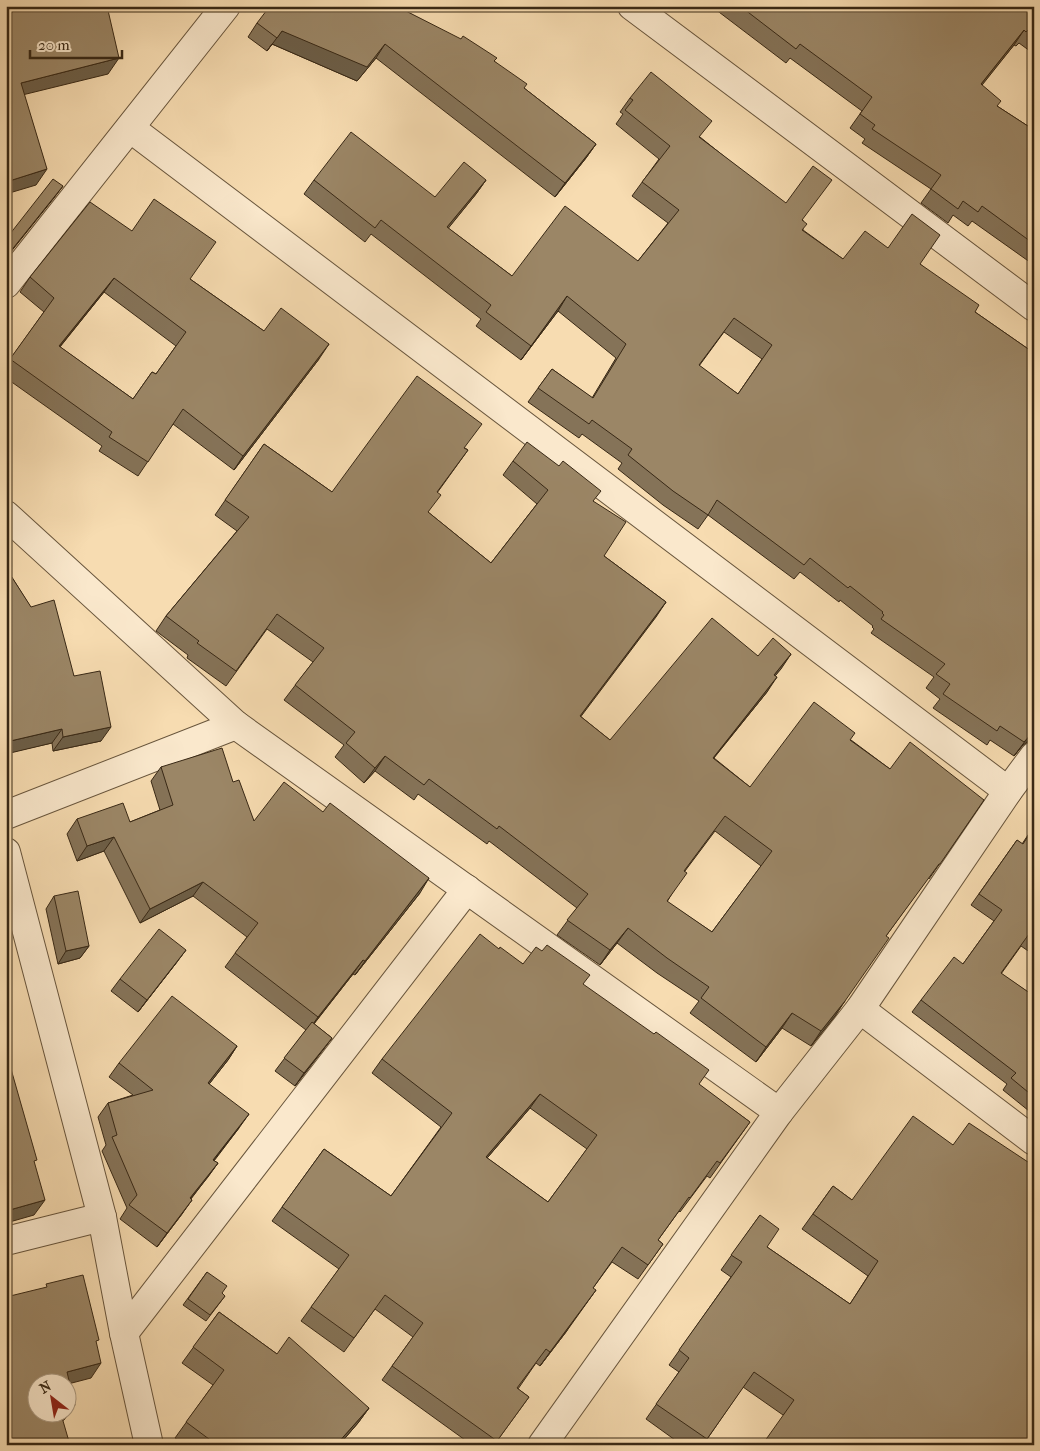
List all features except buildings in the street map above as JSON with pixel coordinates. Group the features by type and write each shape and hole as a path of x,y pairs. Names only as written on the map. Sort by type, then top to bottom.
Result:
{"street":[{"path":"6,284 226,6"},
{"path":"632,6 1034,307"},
{"path":"130,128 1008,791"},
{"path":"6,515 236,725 779,1112"},
{"path":"6,815 236,725"},
{"path":"542,1445 779,1112 860,1009 1008,791 1034,756"},
{"path":"6,852 102,1217 124,1333 149,1445"},
{"path":"124,1333 467,889"},
{"path":"860,1009 1034,1141"},
{"path":"6,1241 102,1217"}]}
